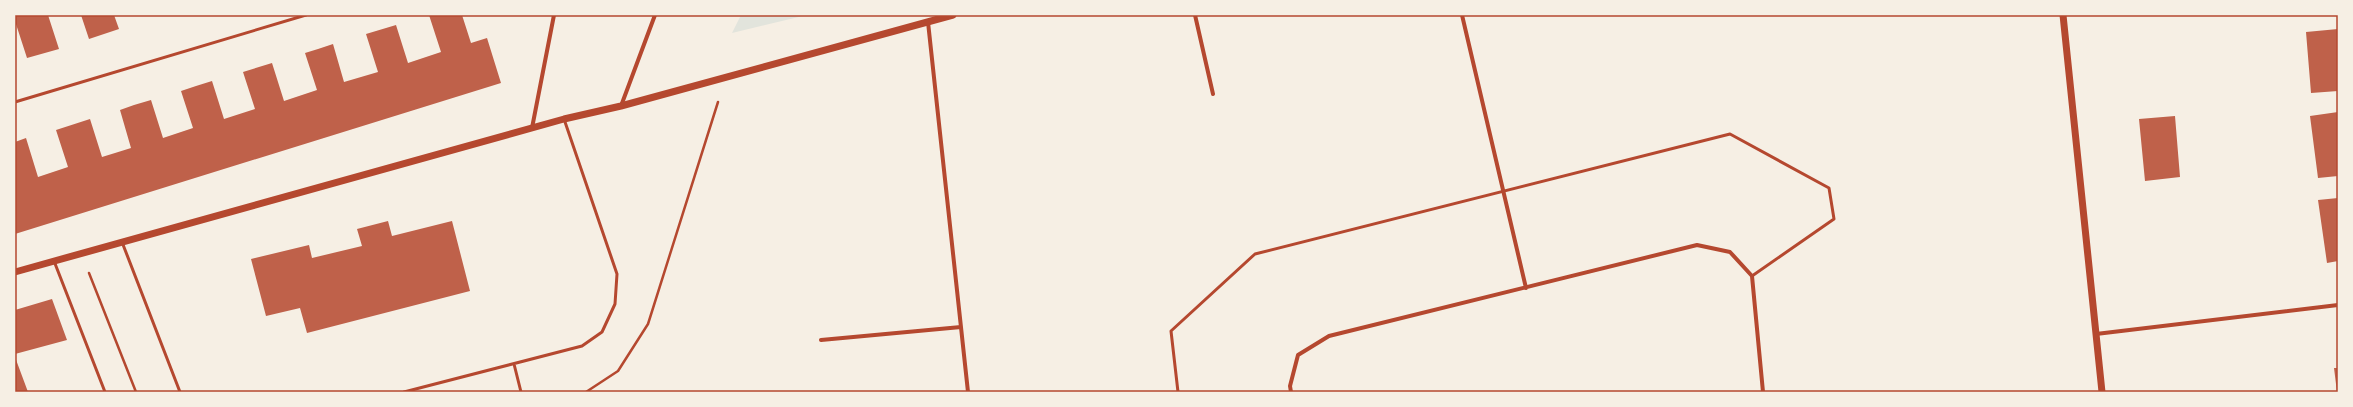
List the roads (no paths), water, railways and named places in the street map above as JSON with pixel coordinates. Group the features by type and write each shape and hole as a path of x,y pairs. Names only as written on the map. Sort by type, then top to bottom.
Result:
{"street":[{"path":"532,128 554,15"},
{"path":"621,106 655,15"},
{"path":"15,272 564,119 621,106 953,15"},
{"path":"1196,15 1213,94"},
{"path":"1462,15 1526,288"},
{"path":"2064,15 2102,392"},
{"path":"928,22 968,392"},
{"path":"1291,392 1290,386 1298,356 1329,336 1698,245 1730,252 1752,276 1763,392"},
{"path":"2096,334 2338,305"},
{"path":"821,340 961,327"}],"lane":[{"path":"15,102 306,15"},
{"path":"404,392 582,346 602,332 615,304 617,274 564,119"},
{"path":"1178,392 1171,331 1255,254 1730,134 1830,188 1834,219 1752,276"},
{"path":"122,242 180,392"},
{"path":"54,261 105,392"},
{"path":"514,364 521,392"}]}
